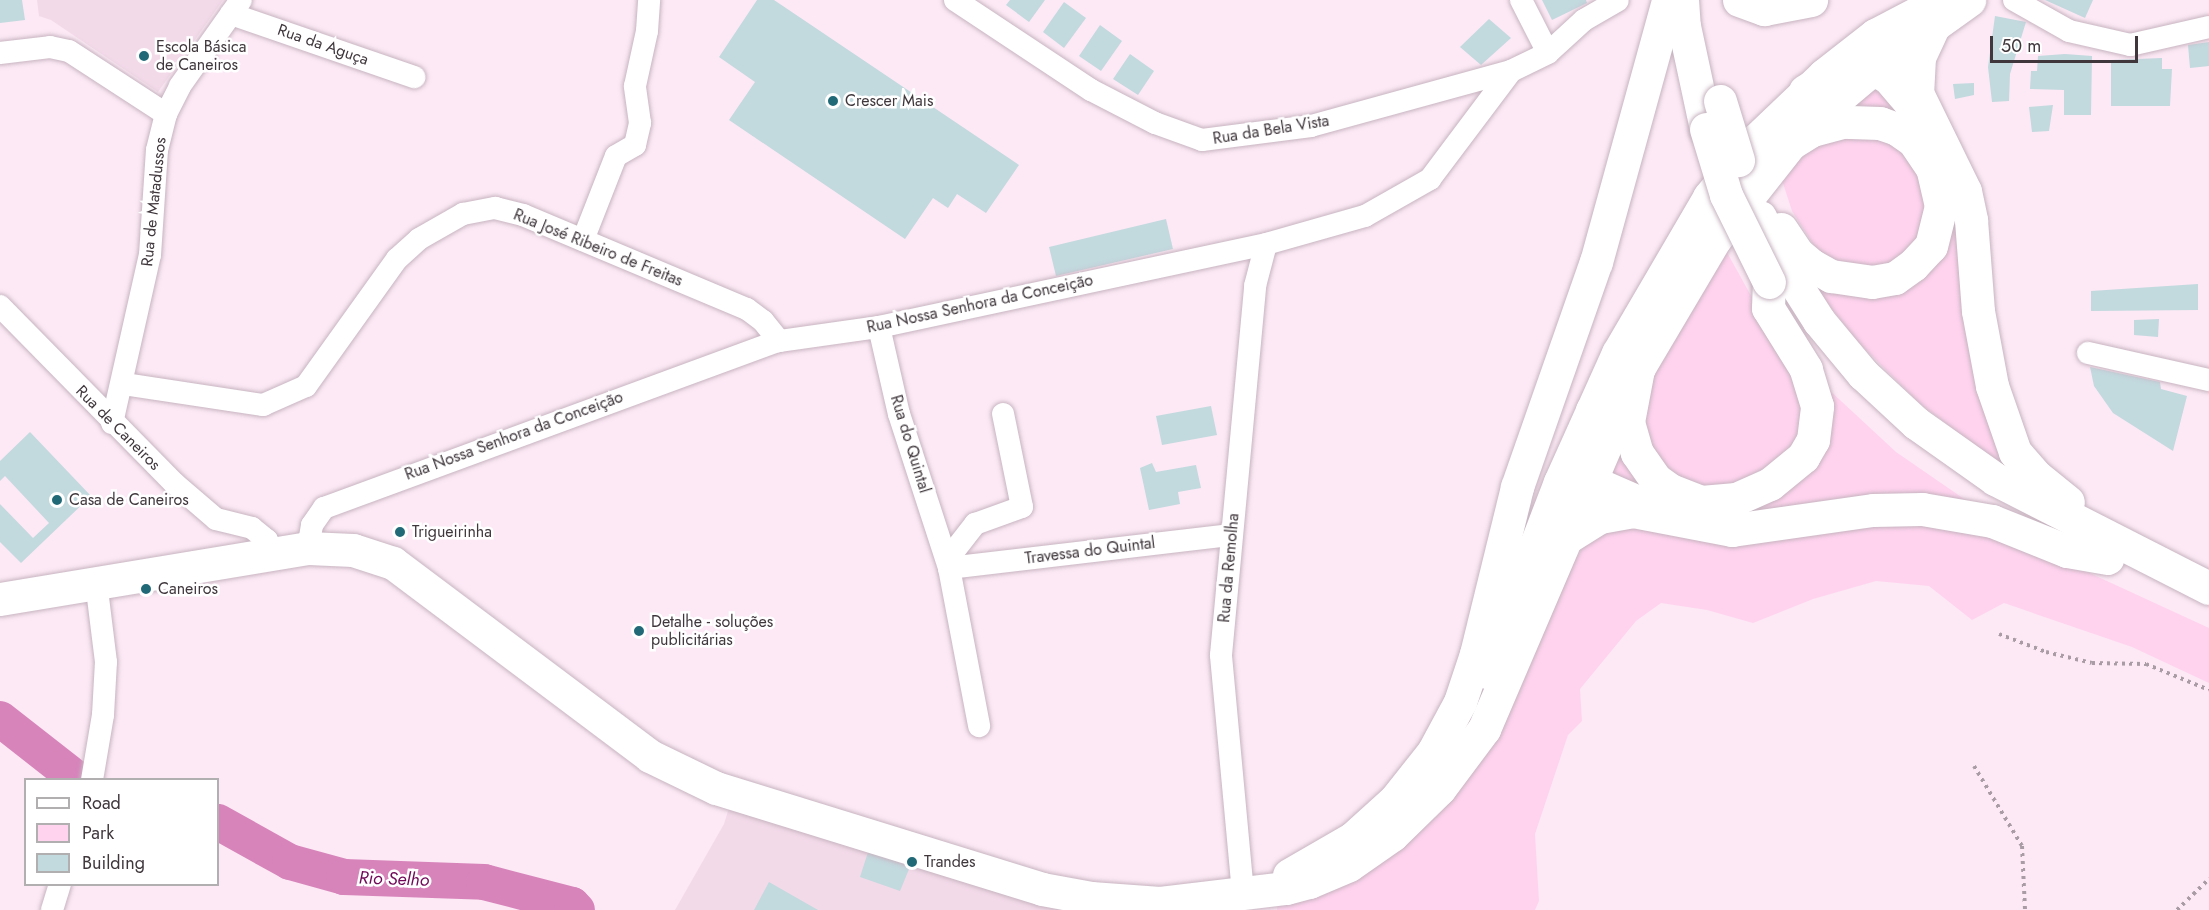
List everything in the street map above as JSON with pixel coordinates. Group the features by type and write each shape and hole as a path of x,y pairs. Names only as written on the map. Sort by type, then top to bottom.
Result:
{"main road":[{"path":"1289,875 1353,837 1395,801 1433,752 1460,702 1476,654 1517,487 1593,272 1668,0"},
{"path":"1638,369 1628,422 1636,453 1655,479 1670,490 1701,502 1737,499 1770,484 1803,457 1813,440 1817,406 1806,369 1768,308 1776,274 1760,217 1713,115 1684,26 1682,0"},
{"path":"1703,0 1713,115 1726,195 1776,274 1806,338 1850,391 1905,442 1993,502 2209,588"},
{"path":"1739,0 1764,9 1810,0"},
{"path":"1243,893 1325,862 1364,841 1416,794 1441,763 1487,672 1592,410 1638,316 1709,197 1756,140 1805,91 1875,35 1937,14 1969,0"},
{"path":"0,599 308,548 353,550 393,563 650,756 716,789 1042,889 1091,898 1160,903 1286,888 1348,865 1392,835 1440,788 1484,729 1502,697 1638,369 1715,239 1790,144 1937,14"},
{"path":"1937,14 1919,57 1917,93 1965,191 1971,220 1978,311 1992,386 2008,437 2024,465 2110,549 2209,611"},
{"path":"1805,91 1853,64 1875,67 1901,90 1937,136"},
{"path":"1760,217 1780,227 1798,254 1811,265 1850,281 1872,282 1895,278 1931,246 1941,206 1938,186 1923,154 1905,135 1880,123 1842,122 1812,130 1790,144"},
{"path":"1592,410 1581,459 1582,467 1591,479 1635,502 1683,519 1732,531 1873,510 1944,511 1992,521 2067,551 2110,549"},
{"path":"1566,538 1591,521 1620,512 1683,519"}],"street":[{"path":"583,240 616,156 635,145 640,123 635,86 647,31 649,0"},
{"name":"Rua da Bela Vista","path":"956,0 1091,90 1155,123 1202,140 1311,126 1511,71"},
{"path":"1521,0 1548,52"},
{"name":"Rua Nossa Senhora da Conceição","path":"308,548 312,525 324,508 779,341 879,327 1266,244 1365,216 1430,179 1511,71 1548,52 1584,20 1618,0"},
{"path":"2013,0 2069,31 2130,45 2209,27"},
{"name":"Rua da Aguça","path":"236,7 414,77"},
{"name":"Rua de Matadussos","path":"112,423 124,384 150,255 157,150 166,114 180,86 236,7"},
{"path":"0,53 50,47 69,51 166,114"},
{"name":"Rua José Ribeiro de Freitas","path":"124,384 263,405 306,386 397,259 419,239 463,214 495,208 523,215 747,309 779,341"},
{"name":"Rua da Remolha","path":"1243,893 1243,858 1221,655 1255,286 1266,244"},
{"name":"Rua de Caneiros","path":"0,306 112,423 216,519 252,528 267,540 270,555"},
{"name":"Rua do Quintal","path":"879,327 899,414 948,564 979,726"},
{"path":"2088,353 2209,380"},
{"path":"948,564 975,524 1022,507 1004,414"},
{"name":"Travessa do Quintal","path":"948,564 1231,535"},
{"path":"94,770 106,662 96,582"},
{"path":"52,910 60,886"}],"path":[{"path":"1999,634 2046,652 2092,663 2146,664 2209,690"},
{"path":"1974,766 2022,846 2025,910"},
{"path":"2176,910 2209,879"}],"shaded area":[{"name":"Escola Básica de Caneiros","path":"37,0 223,0 158,92 51,20 39,16"},
{"path":"733,795 1078,910 675,910 724,824"}],"green space":[{"path":"1880,82 1901,113 1854,104"},
{"path":"1857,133 1901,147 1926,183 1925,230 1903,259 1874,271 1829,258 1815,247 1792,211 1779,171 1807,145"},
{"path":"1947,165 2015,476 1919,403 1855,339 1811,281 1903,287"},
{"path":"1724,247 1800,384 1804,427 1782,460 1723,488 1692,485 1655,459 1638,398"},
{"path":"1826,387 1896,452 1970,503 1763,519 1731,511 1774,498"},
{"path":"1621,440 1633,476 1640,489 1610,476"},
{"path":"1908,521 1967,525 2031,546 2209,628 2209,683 2132,647 2004,603 1972,620 1929,586 1876,581 1813,599 1753,623 1707,610 1661,603 1636,621 1580,689 1582,721 1568,735 1535,834 1539,901 1535,910 1277,910 1278,900 1414,831 1558,583 1588,541 1637,522"}],"building":[{"path":"0,0 22,0 25,20 0,23"},
{"name":"Crescer Mais","path":"757,0 774,0 1019,165 986,213 957,194 948,208 933,198 905,239 729,120 755,82 719,57"},
{"path":"1010,0 1045,0 1029,22 1006,5"},
{"path":"1542,0 1586,0 1587,3 1552,20"},
{"path":"2045,0 2093,0 2085,18"},
{"path":"1064,2 1086,18 1064,48 1043,32"},
{"path":"1995,16 2026,22 2010,74 2009,101 1992,102 1988,67"},
{"path":"1489,19 1511,38 1481,65 1460,47"},
{"path":"1100,25 1122,41 1101,71 1079,56"},
{"path":"2209,42 2209,66 2190,68 2188,45"},
{"path":"1130,54 1154,71 1138,95 1113,79"},
{"path":"2065,54 2092,56 2091,115 2064,115 2064,90 2030,89 2031,71 2037,71 2038,56"},
{"path":"2162,58 2162,69 2172,69 2170,106 2111,106 2111,60"},
{"path":"1974,83 1974,95 1955,99 1953,84"},
{"path":"2053,105 2049,131 2032,132 2029,107"},
{"path":"1166,219 1173,249 1056,276 1049,247"},
{"path":"2198,284 2198,310 2091,311 2091,291"},
{"path":"2159,319 2158,337 2134,335 2134,320"},
{"path":"2090,367 2160,382 2161,389 2187,396 2173,451 2113,413 2094,386"},
{"path":"1211,406 1217,435 1162,445 1156,416"},
{"name":"Casa de Caneiros","path":"30,432 91,496 21,563 0,542 0,504 33,538 49,523 5,476 0,481 0,461"},
{"path":"1152,463 1156,472 1196,465 1201,488 1178,492 1180,504 1149,510 1140,468"},
{"path":"869,849 912,862 900,891 860,877"},
{"path":"769,882 818,910 754,910"}],"waterway":[{"name":"Rio Selho","path":"0,719 75,778"},
{"name":"Rio Selho","path":"219,823 290,862 344,877 484,882 572,905 577,910"}],"place":[{"name":"Escola Básica de Caneiros","path":"144,56"},
{"name":"Crescer Mais","path":"833,101"},
{"name":"Casa de Caneiros","path":"57,500"},
{"name":"Trigueirinha","path":"400,532"},
{"name":"Caneiros","path":"146,589"},
{"name":"Detalhe - soluções publicitárias","path":"639,631"},
{"name":"Trandes","path":"912,862"}]}
